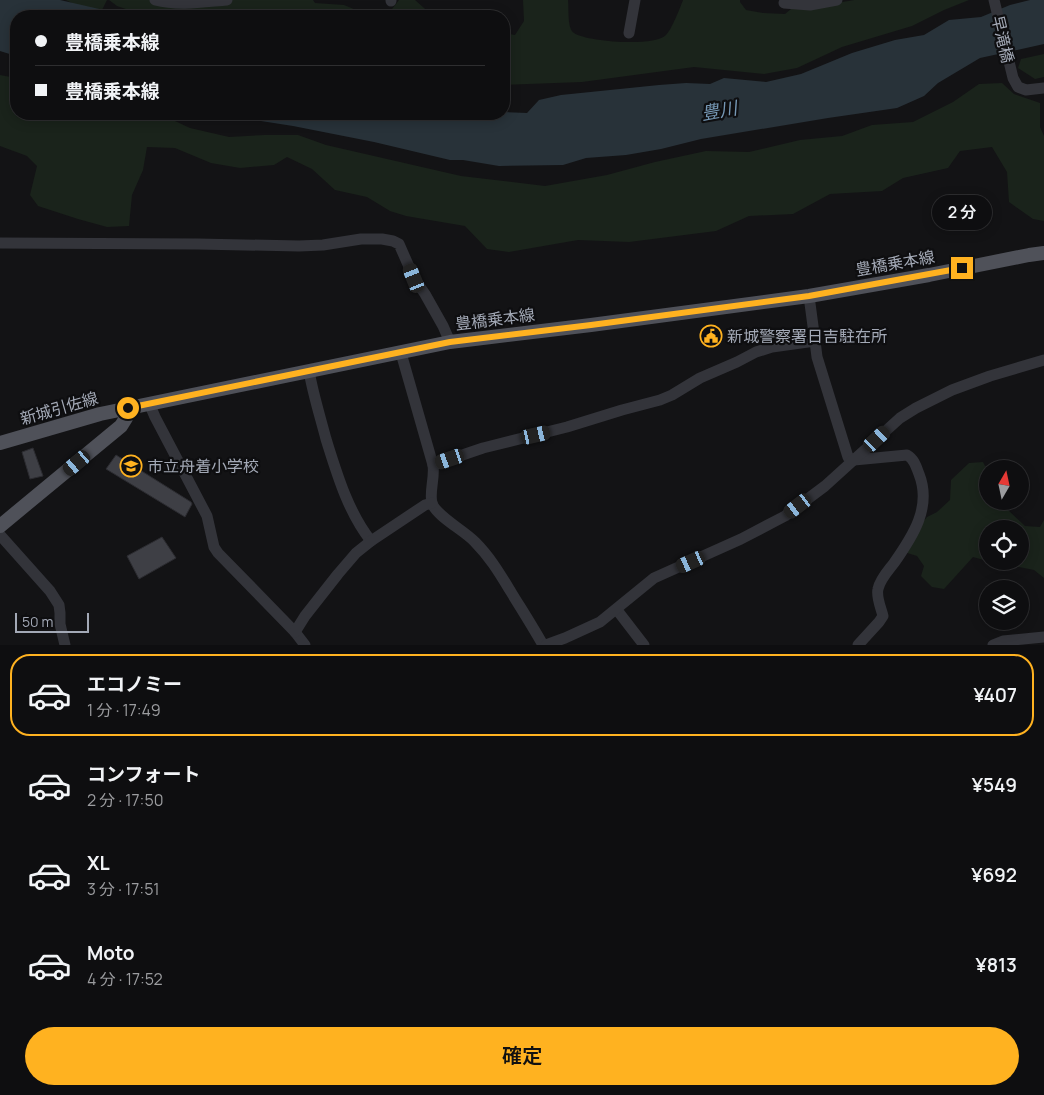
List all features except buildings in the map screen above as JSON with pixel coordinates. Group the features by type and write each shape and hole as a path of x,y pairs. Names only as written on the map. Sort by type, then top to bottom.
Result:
{"main road":[{"name":"豊橋乗本線","path":"128,408 450,342 809,296 1044,253"},
{"name":"新城引佐線","path":"0,443 100,414 128,408"},
{"path":"0,526 121,426 126,418 128,408"}],"street":[{"path":"156,0 183,4 227,0"},
{"path":"629,33 635,0"},
{"path":"784,3 810,5 837,0"},
{"name":"早滝橋","path":"994,0 1013,78 1018,86 1026,90 1044,88"},
{"path":"0,243 298,246 323,245 360,239 393,241 399,244 414,278 430,302 450,342"},
{"path":"809,296 817,357 848,457 854,460 907,455 912,458 922,481 924,498 921,516 903,550 882,580 877,591 883,616 858,645"},
{"path":"433,465 483,448 567,427 660,400 716,370 756,352 772,347 814,341"},
{"path":"401,352 433,465 432,503 445,518 474,540 490,558 544,645 566,638 600,622 654,578 741,539 785,516 825,486 900,418 916,408 952,390 990,376 1044,360"},
{"path":"309,371 334,463 348,500 362,529 371,541"},
{"path":"149,403 208,516 214,547 295,632 305,645"},
{"path":"295,632 304,616 356,553 425,505 432,503"},
{"path":"0,535 50,591 59,605 60,624 65,645"},
{"path":"617,610 644,645"},
{"path":"993,645 1003,641 1044,637"}],"shaded area":[{"path":"66,0 107,0 102,10 85,10"},
{"path":"109,0 313,0 315,3 344,5 356,10 129,10 117,6"},
{"path":"399,0 415,0 426,10 382,10 392,9"},
{"path":"523,0 568,0 569,23 574,33 592,39 635,42 659,39 666,35 683,0 740,0 746,10 785,14 791,9 854,0 969,0 912,26 842,47 797,68 764,74 694,67 582,82 510,85 510,34 515,35 524,21"},
{"path":"1044,54 1044,77 1035,79 1018,68 1021,59"},
{"path":"0,75 10,77 10,120 173,120 190,128 229,137 298,135 326,145 461,176 545,186 607,175 706,151 749,152 800,140 842,136 872,125 913,122 953,102 979,84 1002,83 1014,94 1040,103 1040,127 1044,136 1044,221 1033,219 1009,202 1007,172 992,147 960,151 948,168 903,178 882,191 830,194 793,214 749,216 716,231 629,242 578,240 509,252 487,249 465,226 406,216 390,211 367,197 335,190 312,169 287,157 274,165 240,168 211,163 175,148 147,147 143,170 132,195 129,226 107,227 38,206 30,195 37,166 27,156 0,146"},
{"path":"979,462 979,510 1008,510 1019,520 979,520 979,559 973,557 944,589 932,587 921,576 924,566 917,556 904,552 905,543 927,517 937,512 950,500 951,480 969,463"},
{"path":"1044,520 1044,578 1034,570 1029,569 1029,526 1040,527"}],"water":[{"path":"0,0 60,0 104,10 10,10 10,54 0,51"},
{"name":"豊川","path":"1030,0 1044,0 1044,44 980,58 938,83 924,96 897,108 701,139 626,155 586,158 563,165 499,166 463,160 450,160 374,142 256,120 510,120 510,112 527,113 539,100 561,95 686,83 710,84 724,78 766,82 801,74 852,53 895,40 924,35 949,20 981,17 1010,5"}],"place":[{"name":"新城警察署日吉駐在所","path":"711,336"},
{"name":"市立舟着小学校","path":"131,466"}],"route":[{"path":"128,408 450,342 809,296 962,268"}]}
